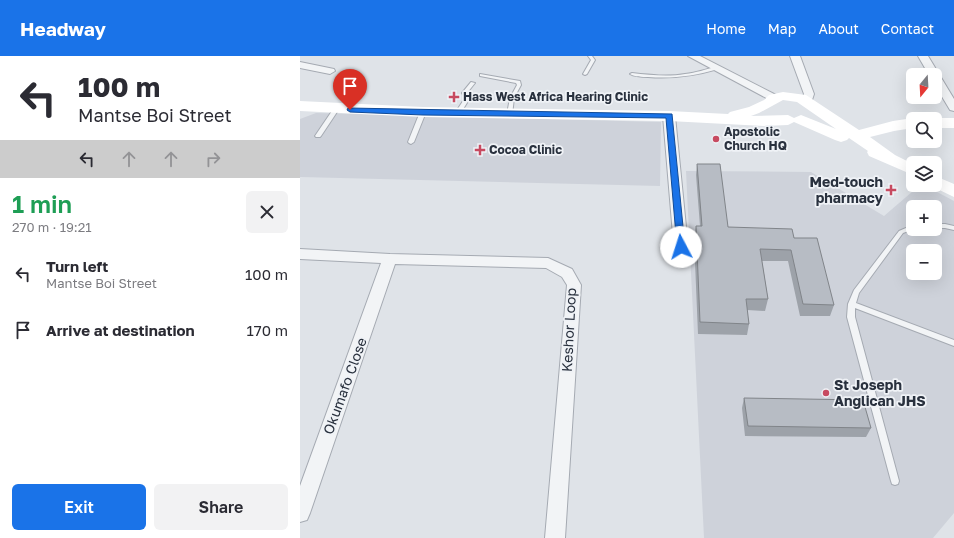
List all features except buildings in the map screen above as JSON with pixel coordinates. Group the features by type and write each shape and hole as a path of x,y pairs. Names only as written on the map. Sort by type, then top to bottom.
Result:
{"street":[{"path":"693,56 772,101"},
{"path":"795,56 809,94 805,102"},
{"path":"923,56 930,68"},
{"path":"300,66 330,71"},
{"path":"942,88 954,108"},
{"path":"719,117 748,112 783,96 805,102 888,157"},
{"path":"772,101 768,109 773,114 794,120 888,157 906,166"},
{"path":"300,106 336,109 458,113 719,117 794,120 813,114 805,102"},
{"path":"669,116 681,247"},
{"path":"942,123 954,123"},
{"path":"857,136 906,124"},
{"path":"942,185 954,191"},
{"name":"Keshor Loop","path":"300,254 390,260 548,263 568,273 574,285 555,538"},
{"name":"Okumafo Close","path":"300,513 390,260"}],"lane":[{"path":"585,74 593,60 590,56"},
{"path":"632,74 677,78 694,75 716,68"},
{"path":"482,74 518,82 519,85 512,98 510,114"},
{"path":"458,113 468,98 464,93 473,83"},
{"path":"318,136 336,109"},
{"path":"411,142 423,112"},
{"path":"942,226 954,228"},
{"path":"895,480 851,317 852,304 856,292 901,232 906,230"},
{"path":"852,304 954,343"}],"shaded area":[{"name":"Cocoa Clinic","path":"316,113 661,122 660,186 300,177 300,119"},
{"name":"St Joseph Anglican JHS","path":"686,171 811,172 884,216 912,192 937,192 954,201 954,513 933,538 704,538"}],"place":[{"name":"Hass West Africa Hearing Clinic","path":"454,97"},
{"name":"Apostolic Church HQ","path":"716,139"},
{"name":"Cocoa Clinic","path":"480,150"},
{"name":"Med-touch pharmacy","path":"891,190"},
{"name":"St Joseph Anglican JHS","path":"826,393"}],"route":[{"path":"350,110 669,116 681,247"}]}
